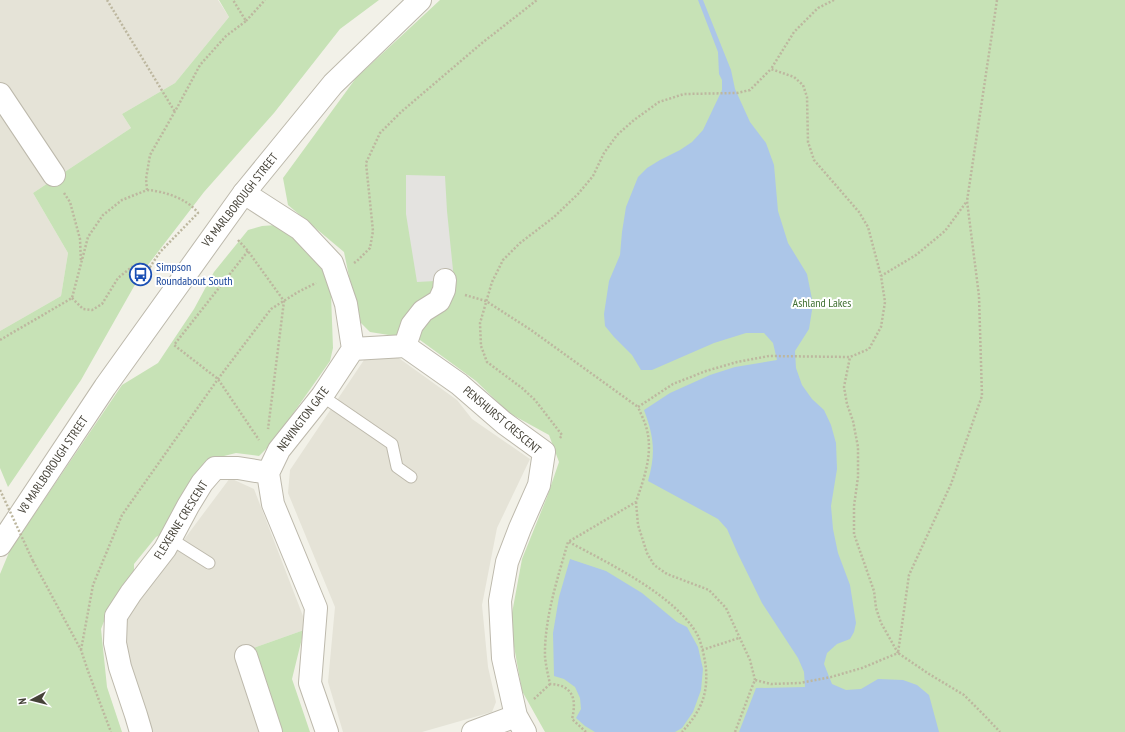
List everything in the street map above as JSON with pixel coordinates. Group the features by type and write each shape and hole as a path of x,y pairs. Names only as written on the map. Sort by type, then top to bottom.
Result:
{"street":[{"name":"V8 MARLBOROUGH STREET","path":"1,542 105,387 244,193 333,84 420,0"},
{"path":"0,94 54,175"},
{"path":"244,193 300,230 332,263 346,304 353,349 405,346 412,325 423,311 439,301 444,287"},
{"name":"PENSHURST CRESCENT","path":"405,346 459,384 504,423 544,452 539,485 507,562 500,601 503,658 521,724"},
{"name":"NEWINGTON GATE","path":"268,473 279,450 322,396 353,349"},
{"name":"FLEXERNE CRESCENT","path":"141,732 120,667 115,643 116,616 131,593 165,549 188,506 202,484 215,468 238,468 268,473"},
{"path":"268,473 273,504 316,608 310,683 327,732"},
{"path":"246,656 270,732"},
{"path":"473,732 521,724"}],"lane":[{"path":"322,396 392,444 397,467 411,477"},
{"path":"171,539 209,563"}],"path":[{"path":"107,0 175,112"},
{"path":"234,0 246,21"},
{"path":"147,190 146,179 150,155 200,65 226,36 246,21 265,0"},
{"path":"81,650 93,585 122,515 218,379 271,309 298,292 357,261 370,248 373,231 366,163 380,134 401,112 476,48 537,0"},
{"path":"559,442 562,435 535,400 522,388 487,362 480,346 480,323 492,282 503,260 520,243 554,217 578,194 592,176 604,153 617,135 634,120 659,102 684,94 737,93 750,90 771,69 794,32 818,8 834,0"},
{"path":"898,653 908,575 951,484 982,396 979,296 967,201 997,0"},
{"path":"638,407 673,384 706,371 737,362 769,356 850,357 869,349 880,327 885,302 881,276 868,227 859,212 814,160 808,142 807,98 803,85 794,76 771,69"},
{"path":"54,175 70,202 80,239 81,266"},
{"path":"0,340 72,298 88,237 103,215 122,200 147,190 163,192 194,207 198,213 160,252 150,267 141,263 133,266 118,278 102,304 92,310 83,310 72,298"},
{"path":"881,276 916,255 945,231 967,201"},
{"path":"238,240 248,251 284,301 267,434"},
{"path":"248,251 174,345 218,379 261,443"},
{"path":"444,287 486,301 531,330 638,407 647,430 650,453 646,473 636,502 638,525 647,553 654,565 667,574 709,590 726,608 750,660 755,680 735,732"},
{"path":"850,357 844,388 858,447 858,477 854,506 854,534 874,591 876,608 881,623 898,653 964,695 1000,732"},
{"path":"0,490 33,561 81,650 111,732"},
{"path":"586,732 572,719 574,698 566,688 550,684 545,657 552,600 568,542 636,502"},
{"path":"568,542 617,568 661,596 686,618 698,637 705,660 707,682 702,702 693,720 682,732"},
{"path":"702,650 739,638"},
{"path":"755,680 771,684 800,683 831,677 862,668 898,653"}],"shaded area":[{"path":"0,0 218,0 229,17 175,83 122,114 131,128 33,193 68,253 61,296 0,331"},
{"path":"406,175 445,176 454,280 417,282 406,214"},
{"path":"396,356 457,400 472,419 530,459 497,528 482,605 488,667 496,702 492,712 422,732 343,732 328,682 335,607 288,493 290,470 366,357"},
{"path":"230,478 254,489 303,616 304,630 248,650 266,732 150,732 122,641 126,617"}],"green space":[{"path":"219,0 379,0 340,29 274,113 204,192 141,274 81,380 8,487 0,468 0,331 61,296 68,253 33,193 131,128 122,114 175,83 229,17"},
{"name":"Ashland Lakes","path":"440,0 1125,0 1125,732 545,732 522,691 510,624 522,559 547,497 559,462 549,435 509,413 476,381 420,340 370,332 358,320 344,252 288,205 283,178 356,78"},
{"path":"276,225 293,236 327,269 331,294 333,348 330,361 273,442 259,456 236,453 204,463 187,492 168,531 156,537 134,564 134,580 110,606 101,629 107,687 122,732 0,732 0,574 10,550 122,385 158,363 194,309 214,272 248,230 262,226"},
{"path":"304,630 292,679 310,732 274,732 248,650"}],"water":[{"path":"698,0 703,0 731,70 735,89 750,122 766,143 774,165 778,211 788,243 807,274 813,304 809,329 795,351 796,368 802,385 812,399 824,410 831,425 836,443 837,469 831,506 833,529 838,553 850,585 856,623 854,632 850,639 837,644 827,653 824,664 832,684 846,690 861,689 878,679 903,680 917,685 929,695 939,732 739,732 756,688 805,687 804,672 798,658 762,603 727,529 718,519 648,481 651,471 653,445 644,410 670,393 710,375 735,367 777,360 773,343 764,333 746,333 714,343 652,370 641,370 632,355 605,326 604,314 609,281 620,255 626,207 638,177 647,168 692,142 703,130 722,90 722,80 719,74 718,52"},
{"path":"570,559 606,571 642,593 677,622 687,627 698,647 703,669 701,690 693,712 682,728 675,732 595,732 576,718 581,709 580,698 575,687 564,679 554,676 553,633 559,597"}],"place":[{"name":"Simpson Roundabout South","path":"141,274"}]}
